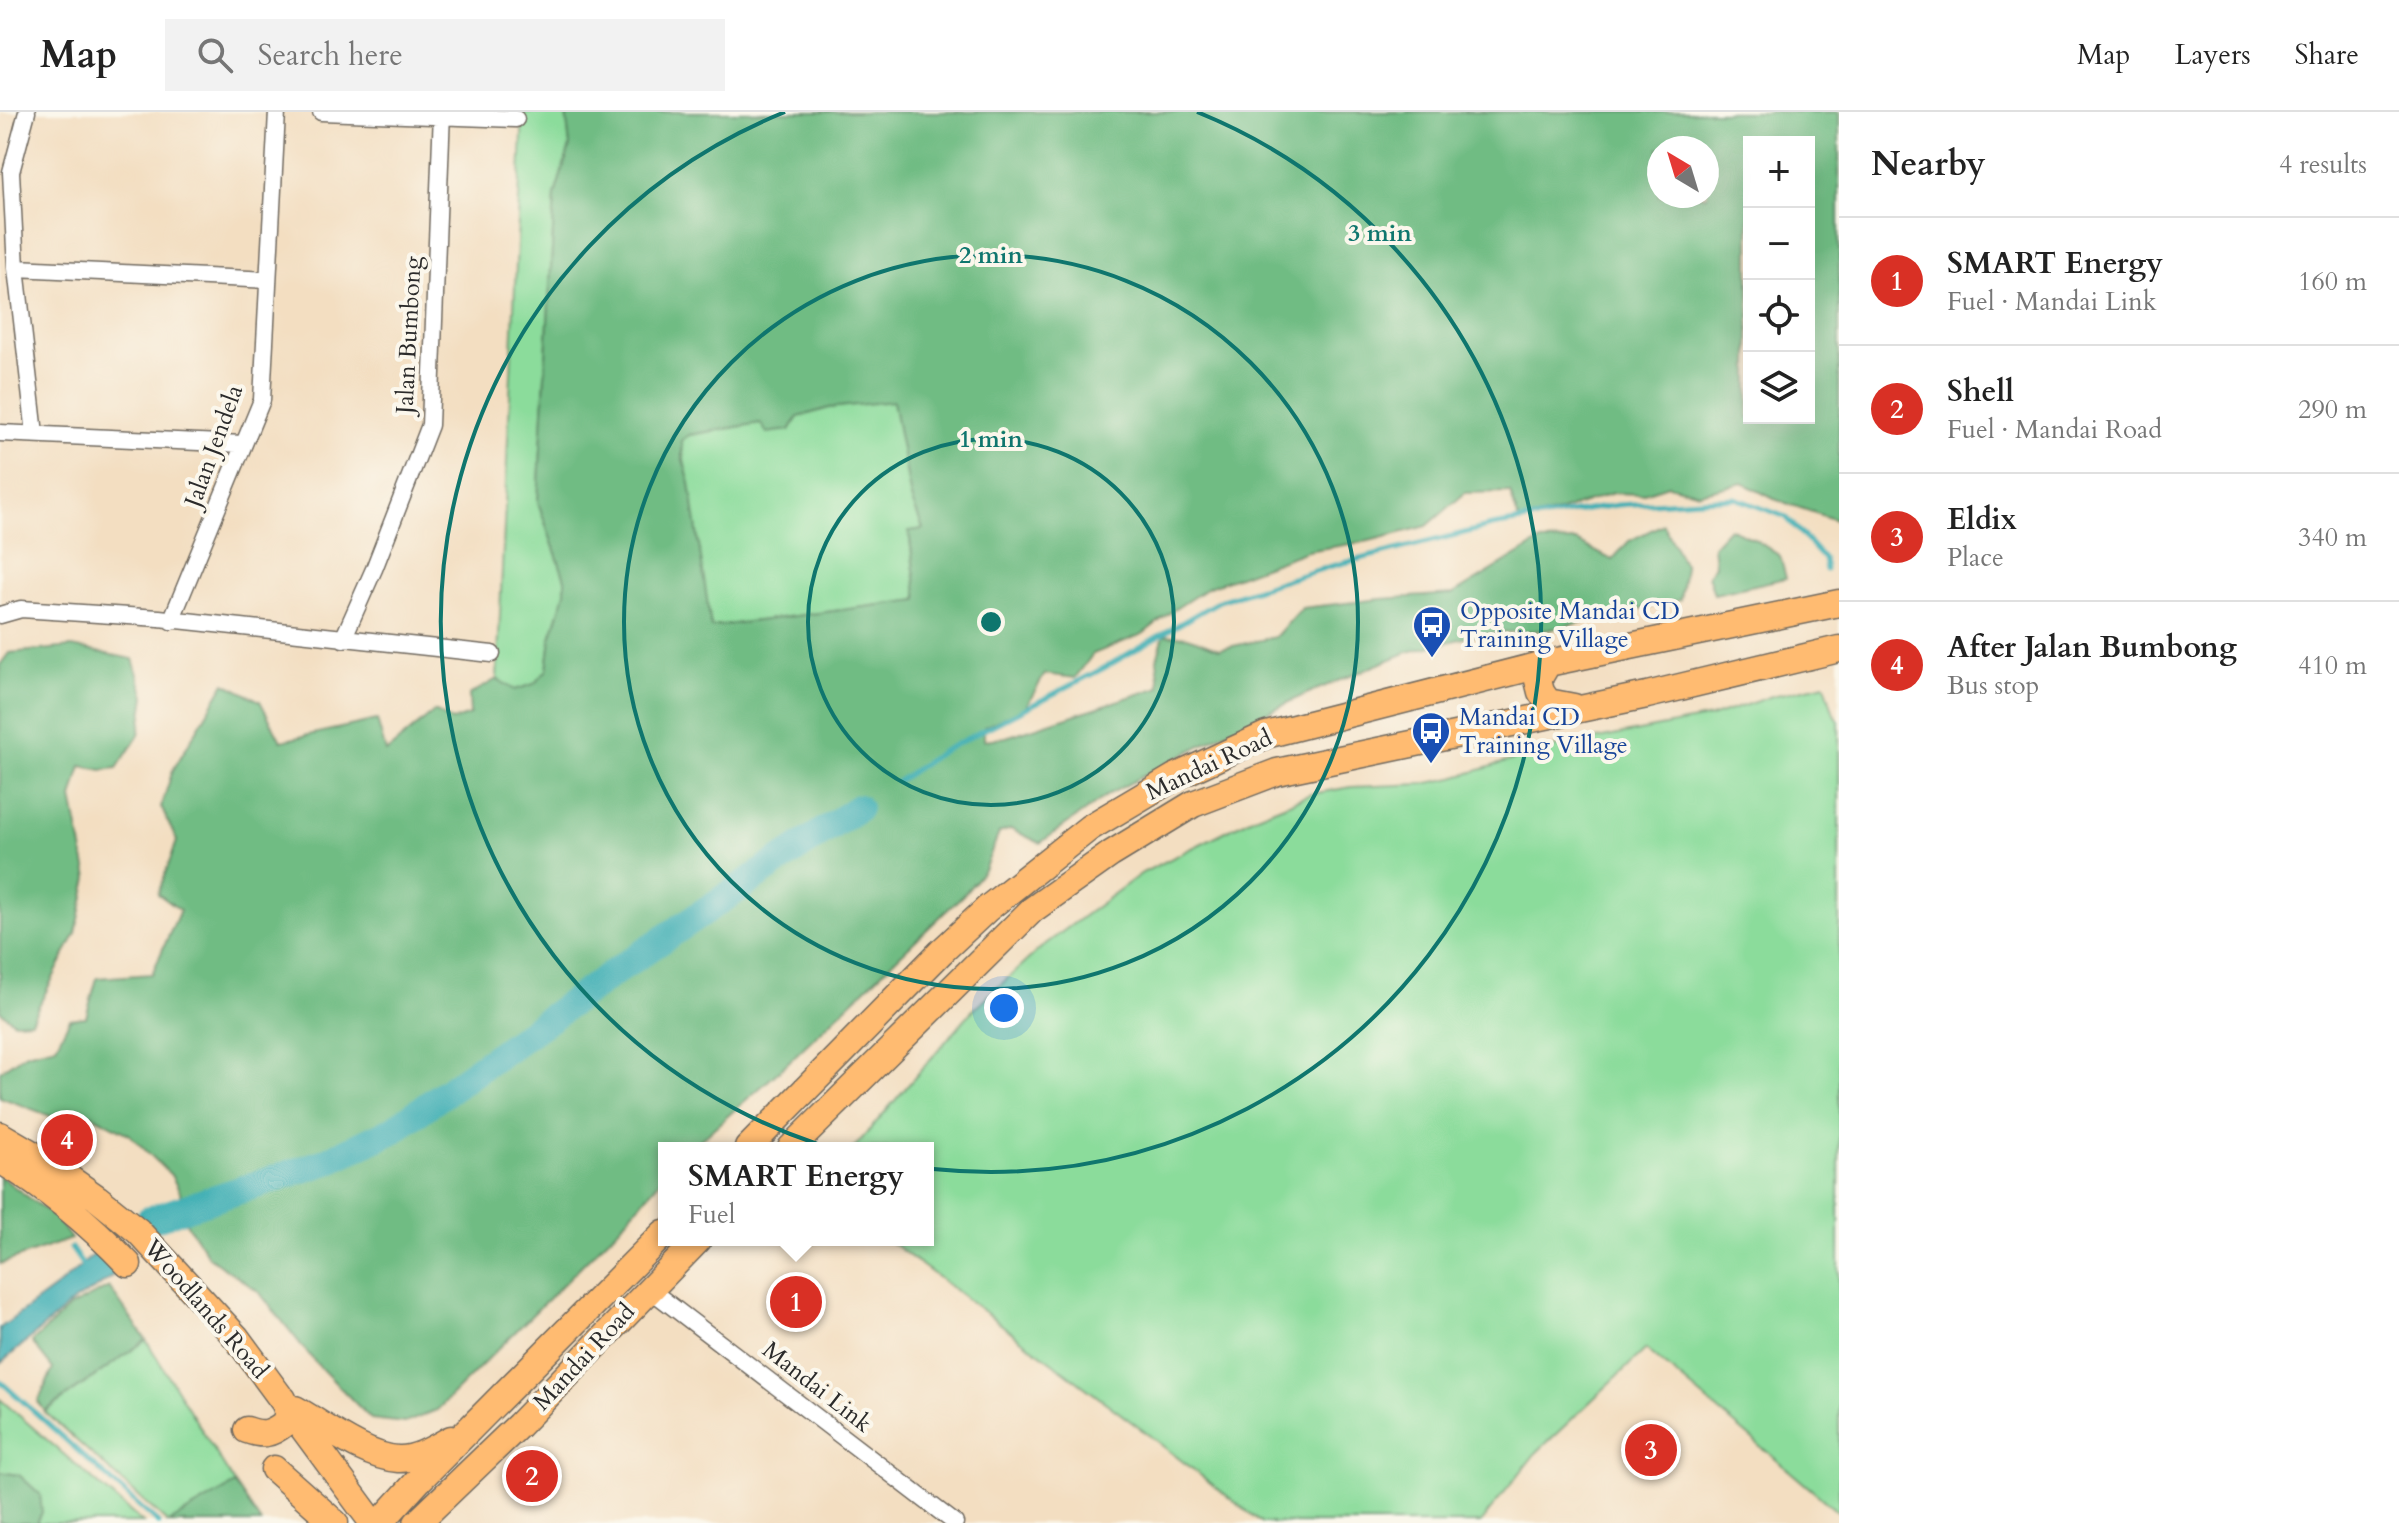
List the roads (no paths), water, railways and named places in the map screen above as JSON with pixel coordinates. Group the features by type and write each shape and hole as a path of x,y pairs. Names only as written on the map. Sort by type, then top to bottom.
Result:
{"main road":[{"name":"Mandai Road","path":"754,1142 987,909 1089,828 1175,777 1266,735 1548,663 1839,603"},
{"name":"Mandai Road","path":"797,1142 1032,910 1111,854 1193,804 1277,772 1647,695 1839,649"},
{"path":"1548,663 1538,680 1541,692 1548,702 1578,708"},
{"path":"830,1064 858,1055 873,1066"},
{"name":"Woodlands Road","path":"0,1135 46,1162 125,1219 150,1245 236,1337 373,1523"},
{"name":"Woodlands Road","path":"0,1160 38,1183 78,1214 128,1264"},
{"name":"Mandai Road","path":"384,1523 398,1502 658,1239"},
{"name":"Mandai Road","path":"470,1474 692,1246"},
{"path":"286,1402 356,1445 399,1459 430,1451 472,1427"},
{"path":"247,1430 260,1435 285,1423 288,1412 286,1402"},
{"path":"274,1469 335,1523"},
{"path":"417,1523 470,1474"},
{"path":"434,1523 470,1474"}],"street":[{"path":"27,112 11,172 16,268 35,434"},
{"name":"Jalan Jendela","path":"171,621 262,400 277,112"},
{"path":"321,112 516,119"},
{"name":"Jalan Bumbong","path":"343,639 430,425 442,114"},
{"path":"16,268 268,280"},
{"path":"0,433 243,444"},
{"path":"0,615 21,609 492,654"},
{"name":"Mandai Link","path":"648,1288 955,1523"}],"water":[{"path":"99,1250 117,1272 75,1300 0,1364 0,1328 56,1287"}],"waterway":[{"path":"898,781 941,752 1104,668 1219,601 1328,567 1492,526 1617,505 1735,498 1786,517 1824,559 1826,570"},
{"path":"149,1220 325,1162 393,1130 616,971 858,808"},
{"path":"71,1248 84,1267"},
{"path":"0,1381 158,1523"}],"place":[{"name":"Opposite Mandai CD Training Village","path":"1432,659"},
{"name":"Mandai CD Training Village","path":"1431,765"},
{"name":"After Jalan Bumbong","path":"67,1140"},
{"name":"SMART Energy","path":"796,1302"},
{"name":"Eldix","path":"1651,1450"},
{"name":"Shell","path":"532,1476"}]}
